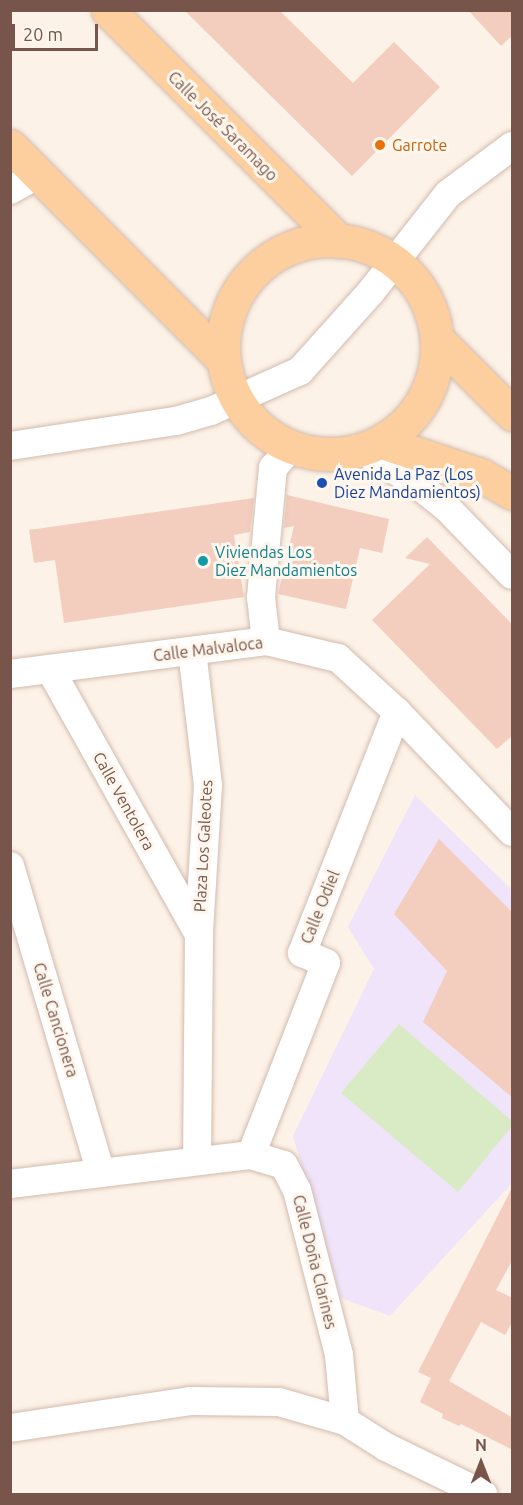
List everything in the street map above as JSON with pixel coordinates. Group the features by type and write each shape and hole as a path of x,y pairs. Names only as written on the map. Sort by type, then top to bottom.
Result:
{"main road":[{"name":"Calle José Saramago","path":"108,10 339,241"},
{"path":"10,146 224,360"},
{"path":"339,241 368,247 395,262 416,283 431,309 437,339 434,376 417,410 402,428 372,446 326,454 291,447 260,428 237,400 224,360 226,323 237,295 255,271 280,253 308,243 339,241"},
{"path":"437,339 513,414"},
{"path":"372,446 481,475 513,493"}],"street":[{"path":"10,446 176,421 237,400 300,371 395,262 448,194 513,146"},
{"path":"10,190 39,174"},
{"path":"372,446 447,508 513,575"},
{"path":"266,641 261,597 273,468 291,447"},
{"name":"Calle Malvaloca","path":"10,674 266,641 338,658 397,712 513,832"},
{"name":"Plaza Los Galeotes","path":"192,651 208,785 199,934 197,1161"},
{"name":"Calle Ventolera","path":"50,669 199,934"},
{"name":"Calle Odiel","path":"251,1155 326,963 302,953 397,712"},
{"name":"Calle Cancionera","path":"10,866 101,1173"},
{"name":"Calle Doña Clarines","path":"10,1184 251,1155 284,1165 297,1190 339,1355 345,1421"},
{"path":"10,1428 190,1401 279,1402 345,1421 386,1447 483,1494"}],"shaded area":[{"path":"415,795 512,890 512,1183 390,1316 341,1298 293,1136 374,969 348,927"}],"green space":[{"path":"399,1024 512,1121 512,1126 458,1192 341,1093"}],"building":[{"path":"184,10 279,10 353,83 394,42 440,87 352,176"},
{"path":"468,10 513,10 513,35 501,46"},
{"name":"Viviendas Los Diez Mandamientos","path":"287,495 389,519 382,553 360,548 346,609 278,594 294,526 284,528"},
{"name":"Viviendas Los Diez Mandamientos","path":"254,498 250,532 234,535 244,597 64,623 55,560 34,563 29,530"},
{"path":"427,537 513,625 513,735 497,749 372,620 430,564 405,558"},
{"path":"439,839 513,913 513,1098 423,1022 447,971 394,914"},
{"path":"513,1186 513,1259 496,1290 513,1298 513,1320 505,1335 481,1322 449,1381 513,1418 513,1450 461,1424 459,1426 442,1418 443,1414 420,1402 431,1378 418,1372"}],"place":[{"name":"Garrote","path":"380,145"},
{"name":"Avenida La Paz (Los Diez Mandamientos)","path":"322,483"},
{"name":"Viviendas Los Diez Mandamientos","path":"203,561"}]}
